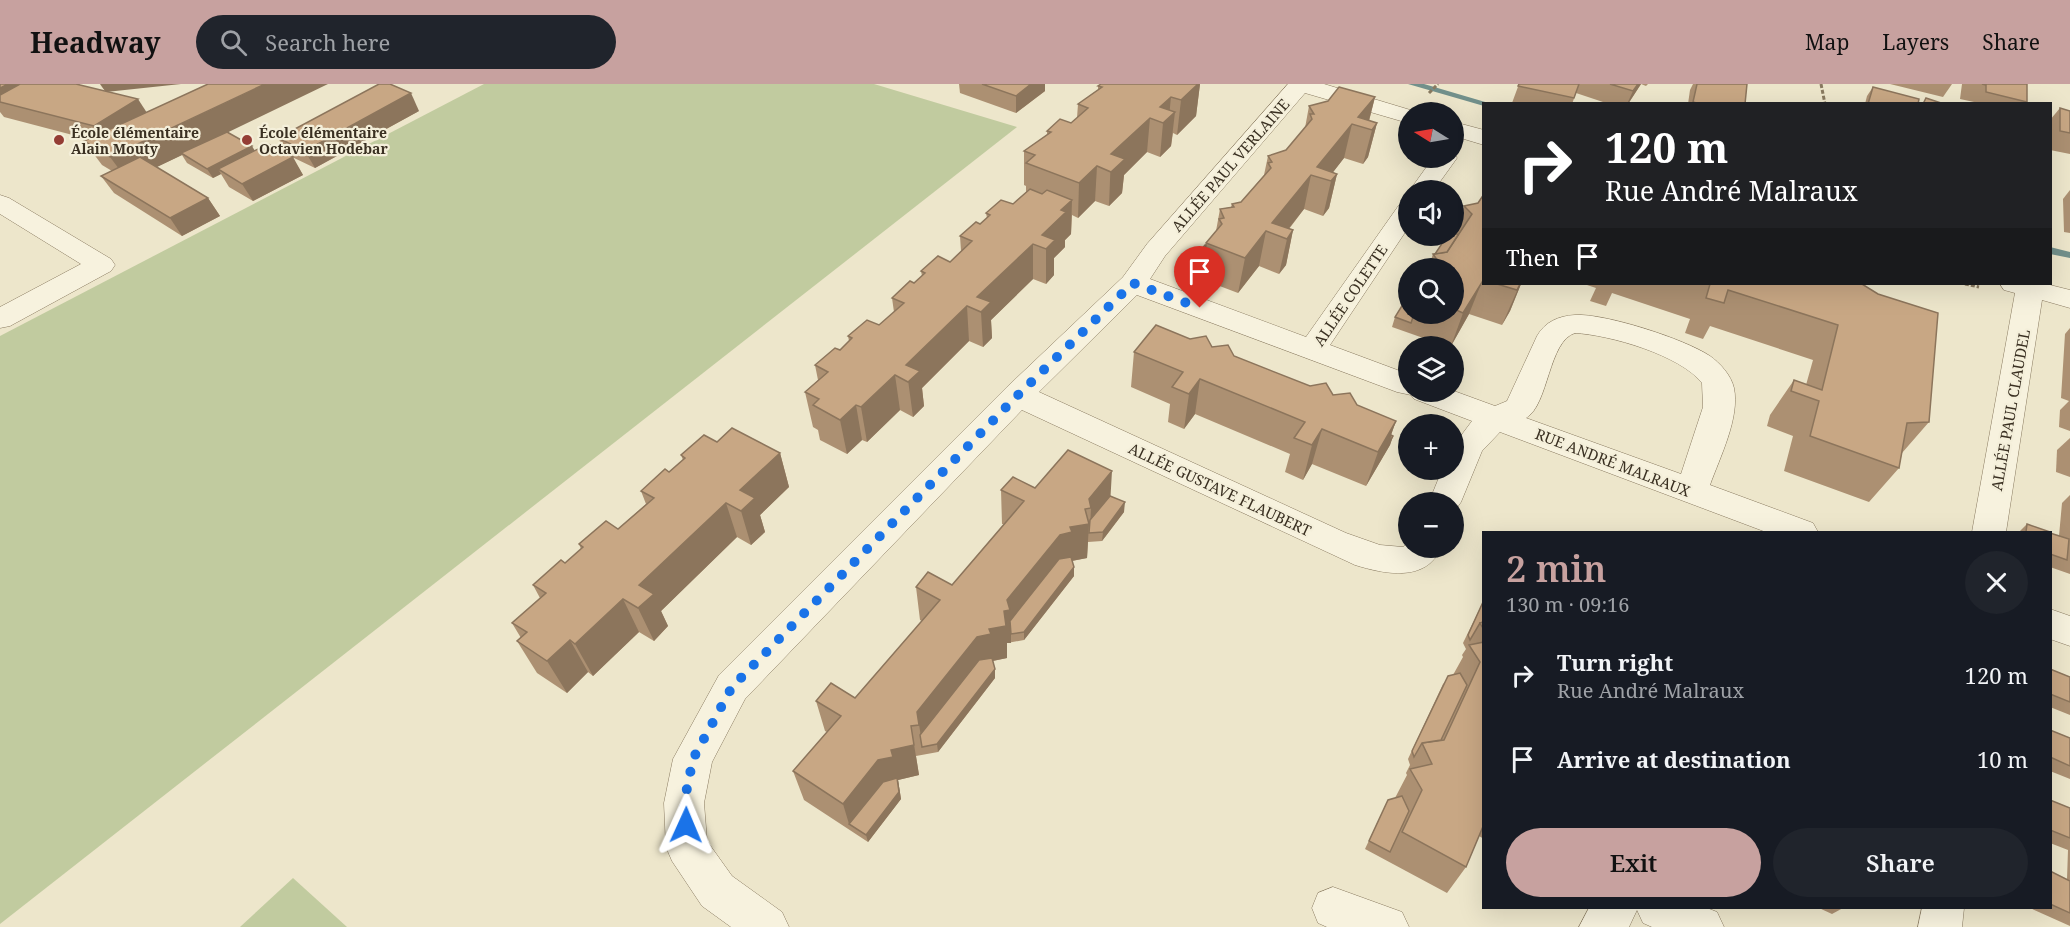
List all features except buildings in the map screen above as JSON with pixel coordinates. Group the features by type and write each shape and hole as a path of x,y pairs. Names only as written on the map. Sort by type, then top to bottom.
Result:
{"street":[{"path":"1300,84 1398,113"},
{"name":"ALLÉE PAUL VERLAINE","path":"766,927 717,891 687,847 684,803 693,759 732,687 1018,395 1133,283 1156,250 1300,84"},
{"path":"1464,136 1482,138"},
{"path":"0,203 101,265 0,319"},
{"name":"ALLÉE COLETTE","path":"1312,350 1398,225"},
{"path":"1133,283 1398,382"},
{"path":"2022,286 2070,299"},
{"name":"ALLÉE PAUL CLAUDEL","path":"1989,531 2022,286"},
{"path":"1449,492 1470,441 1495,417 1520,408 1551,336 1564,326 1597,325 1689,357 1703,366 1713,377 1720,395 1691,491"},
{"name":"ALLÉE GUSTAVE FLAUBERT","path":"1018,395 1334,542 1384,560 1409,558"},
{"name":"RUE ANDRÉ MALRAUX","path":"1453,402 1798,531"},
{"path":"2052,625 2070,631"},
{"path":"1333,908 1388,927"},
{"path":"1600,927 1616,909"},
{"path":"1660,909 1702,927"},
{"path":"1940,927 1943,909"}],"path":[{"path":"1821,84 1825,102"},
{"path":"1428,94 1437,85"}],"green space":[{"path":"484,84 874,84 1017,127 0,924 0,336"},
{"path":"293,878 347,927 240,927"}],"waterway":[{"path":"1413,84 1482,102"},
{"path":"2052,250 2070,255"}],"place":[{"name":"École élémentaire Alain Mouty","path":"59,140"},
{"name":"École élémentaire Octavien Hodebar","path":"247,140"}],"route":[{"path":"686,825 684,803 693,759 732,687 1018,395 1133,283 1200,308"}]}
